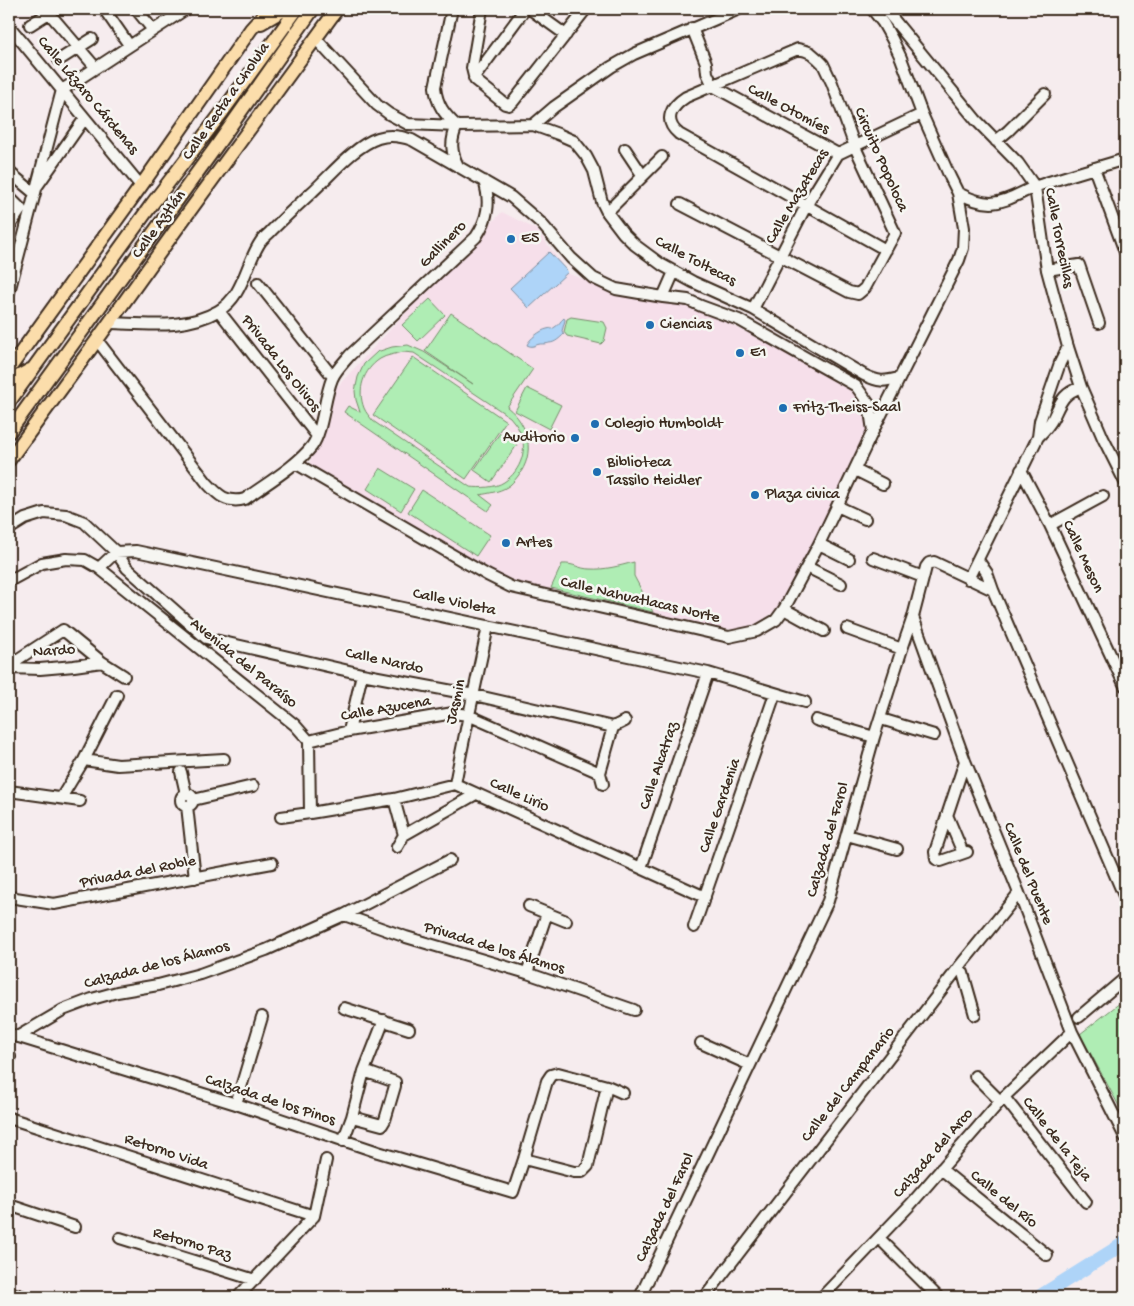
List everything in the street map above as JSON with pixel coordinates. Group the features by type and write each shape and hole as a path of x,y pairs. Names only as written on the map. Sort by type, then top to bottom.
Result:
{"main road":[{"name":"Calle Recta a Cholula","path":"9,369 141,186 251,28 269,9"},
{"path":"251,28 285,9"},
{"name":"Calle Recta a Cholula","path":"9,402 152,204 297,9"},
{"name":"Calle Recta a Cholula","path":"9,432 313,9"},
{"name":"Calle Aztlán","path":"9,460 338,9"},
{"path":"244,136 272,68"},
{"path":"144,246 175,231"},
{"path":"9,382 34,367"}],"street":[{"path":"104,9 129,45"},
{"path":"136,9 153,30"},
{"path":"9,292 62,90 186,9"},
{"path":"452,9 435,87 436,98 441,108 456,126 453,134 452,149 458,166"},
{"path":"482,9 472,68 474,78 477,83 509,105 586,9"},
{"path":"474,78 525,9"},
{"path":"530,9 566,35"},
{"path":"533,125 554,107 620,61 739,9"},
{"path":"872,9 883,23 901,58 922,114 958,193 978,202 998,203 1009,200 1035,187 1125,160"},
{"name":"Calle Torrecillas","path":"885,9 976,120 1018,163 1035,187 1047,270 1068,347 1081,387 1125,482"},
{"path":"30,25 52,11 96,68"},
{"name":"Calle Lázaro Cárdenas","path":"9,26 14,40 62,90 141,186"},
{"path":"692,28 706,63 707,73 718,87"},
{"path":"59,60 92,39"},
{"name":"Calle Toltecas","path":"316,39 377,105 408,124 456,126 533,125 574,141 586,156 594,171 602,202 607,212 635,245 662,265 693,282 753,309 864,375 875,380 885,381 899,378"},
{"name":"Circuito Popoloca","path":"798,49 806,50 818,59 832,83 855,146 896,233 886,250 675,131 670,122 674,107 686,97 718,87 798,49"},
{"name":"Calle Otomíes","path":"718,87 838,154"},
{"path":"996,141 1045,94"},
{"name":"Calle Mazatecas","path":"753,309 806,206 838,154 922,114"},
{"path":"35,190 85,118"},
{"path":"110,323 162,325 194,322 219,311 233,298 240,288 261,241 356,150 383,137 396,136 412,140 484,181"},
{"path":"625,148 643,176"},
{"path":"607,212 662,157"},
{"path":"1094,168 1125,252"},
{"path":"9,172 35,190"},
{"name":"Calle Toltecas","path":"484,181 521,205 551,234 570,258 593,278 616,289 688,300 739,320 856,386 869,404 873,431"},
{"name":"Gallinero","path":"97,340 207,483 225,500 238,501 245,499 295,463 312,446 317,436 333,377 350,355 476,237 482,228 488,209 488,195 484,181"},
{"name":"Calle Nahuatlacas Norte","path":"295,463 487,575 511,587 729,637 757,631 776,620 784,609 819,544 899,378 959,260 963,248 964,228 958,193"},
{"path":"9,197 21,209 9,226"},
{"path":"680,204 849,292 858,294 865,288 886,250"},
{"path":"1047,270 1078,265 1099,323"},
{"path":"663,297 674,272"},
{"path":"258,283 333,377"},
{"name":"Privada Los Olivos","path":"219,311 317,436"},
{"path":"1038,437 1042,413 1060,363 1068,347"},
{"path":"856,386 864,375"},
{"path":"968,579 1038,437 1053,418 1066,394 1081,387"},
{"path":"1042,413 1053,418"},
{"path":"855,470 883,484"},
{"name":"Calle Meson","path":"1021,470 1050,525 1125,686"},
{"path":"1050,525 1103,496"},
{"path":"837,506 865,519"},
{"name":"Calle Nardo","path":"9,529 25,519 44,513 66,515 84,522 116,552 127,568 206,638 362,674 474,696 613,727"},
{"path":"819,544 849,559"},
{"path":"99,568 116,552"},
{"name":"Calle Violeta","path":"116,552 136,552 708,673 805,702"},
{"path":"873,558 923,577 926,567 929,563 934,562 993,590"},
{"name":"Avenida del Paraíso","path":"9,581 42,563 58,560 85,560 99,568 295,725 309,741"},
{"path":"978,560 986,573 1125,898"},
{"path":"807,566 841,584"},
{"name":"Calzada del Farol","path":"640,1297 828,901 874,737 913,617 923,577"},
{"path":"784,609 824,631"},
{"name":"Calle del Puente","path":"913,617 965,761 1072,1032 1125,1137"},
{"name":"Nardo","path":"9,666 64,626 102,662 124,676"},
{"name":"Jasmin","path":"455,784 488,626"},
{"path":"847,629 902,649"},
{"path":"199,648 206,638"},
{"name":"Nardo","path":"9,666 40,669 102,662"},
{"name":"Calle Alcatraz","path":"641,868 708,673"},
{"path":"349,731 362,674"},
{"name":"Calle Gardenia","path":"694,927 775,694"},
{"path":"61,798 84,760 116,695"},
{"name":"Calle Azucena","path":"309,741 349,731 452,713 468,715"},
{"path":"468,715 600,773"},
{"path":"880,719 934,735"},
{"path":"816,720 874,737"},
{"path":"603,784 600,773 613,727 625,721"},
{"path":"309,741 310,813"},
{"path":"84,760 118,765 224,759"},
{"path":"947,815 965,852 941,861 936,859 935,852 947,815 965,761"},
{"path":"181,772 189,800 195,878"},
{"path":"281,817 394,799 455,784"},
{"name":"Calle Lirio","path":"455,784 705,897"},
{"path":"189,800 253,786"},
{"path":"9,791 80,801"},
{"path":"397,847 404,834 476,794"},
{"path":"394,799 404,834"},
{"path":"846,835 897,849"},
{"name":"Calzada de los Álamos","path":"13,1036 63,1010 92,999 200,974 266,950 344,915 450,860"},
{"name":"Privada del Roble","path":"9,897 54,904 272,863"},
{"name":"Calle del Campanario","path":"704,1297 959,967 1019,894"},
{"path":"529,906 566,921"},
{"path":"527,974 547,913"},
{"name":"Privada de los Álamos","path":"344,915 406,937 527,974 634,1010"},
{"path":"959,967 963,973 975,1015"},
{"path":"1078,1016 1125,978"},
{"path":"344,1008 409,1029"},
{"path":"236,1104 262,1017"},
{"path":"343,1141 352,1117 364,1072 384,1020"},
{"name":"Calzada del Arco","path":"822,1297 911,1204 1002,1099 1072,1032"},
{"name":"Calzada de los Pinos","path":"13,1036 236,1104 343,1141 513,1192 524,1159"},
{"path":"701,1043 750,1065"},
{"path":"352,1117 382,1125 395,1086 395,1082 390,1079 364,1072"},
{"path":"607,1086 588,1166 582,1172 574,1172 524,1159 547,1081 551,1075 558,1073 607,1086 623,1093"},
{"name":"Calle de la Teja","path":"975,1076 1002,1099 1086,1202"},
{"name":"Retorno Vida","path":"9,1118 314,1216"},
{"path":"238,1297 314,1216 326,1160"},
{"name":"Calle del Río","path":"941,1169 1047,1255"},
{"path":"9,1205 75,1227"},
{"name":"Retorno Paz","path":"120,1238 255,1280"},
{"path":"879,1238 938,1297"},
{"path":"9,1292 24,1297"}],"shaded area":[{"name":"Colegio Humboldt","path":"502,212 537,230 569,274 615,291 674,301 712,315 783,351 851,391 864,404 868,432 780,608 749,629 715,629 501,580 308,468 336,388"}],"green space":[{"path":"430,299 445,315 418,341 402,325"},
{"path":"451,313 533,369 507,407 521,422 525,431 528,440 527,458 524,467 510,485 504,489 480,495 493,505 488,511 344,412 348,406 360,412 355,391 358,377 364,364 377,352 392,347 408,345 424,352 473,384 425,351","holes":["403,352 414,353 510,417 516,425 522,437 522,459 515,472 504,482 492,486 470,487 373,421 367,413 361,394 363,381 369,369 385,356"]},
{"path":"571,317 604,322 607,328 604,341 601,344 567,336 564,332 567,319"},
{"path":"413,357 506,421 466,479 373,415"},
{"path":"527,388 561,405 549,429 515,411"},
{"path":"500,433 517,445 491,482 474,470"},
{"path":"380,468 414,489 401,511 367,489"},
{"path":"422,490 490,535 476,556 408,512"},
{"path":"634,562 634,576 653,612 551,588 562,564 596,569"},
{"path":"1125,999 1125,1117 1080,1034"}],"water":[{"path":"549,252 568,272 529,308 510,288"},
{"path":"564,318 562,331 564,334 557,340 546,344 527,345 536,335 544,330 552,329"}],"waterway":[{"path":"1039,1297 1125,1243"}],"place":[{"name":"E5","path":"511,239"},
{"name":"Ciencias","path":"650,325"},
{"name":"E1","path":"740,353"},
{"name":"Fritz-Theiss-Saal","path":"783,408"},
{"name":"Colegio Humboldt","path":"595,424"},
{"name":"Auditorio","path":"575,438"},
{"name":"Biblioteca Tassilo Heidler","path":"597,472"},
{"name":"Plaza civica","path":"755,495"},
{"name":"Artes","path":"506,543"}]}
